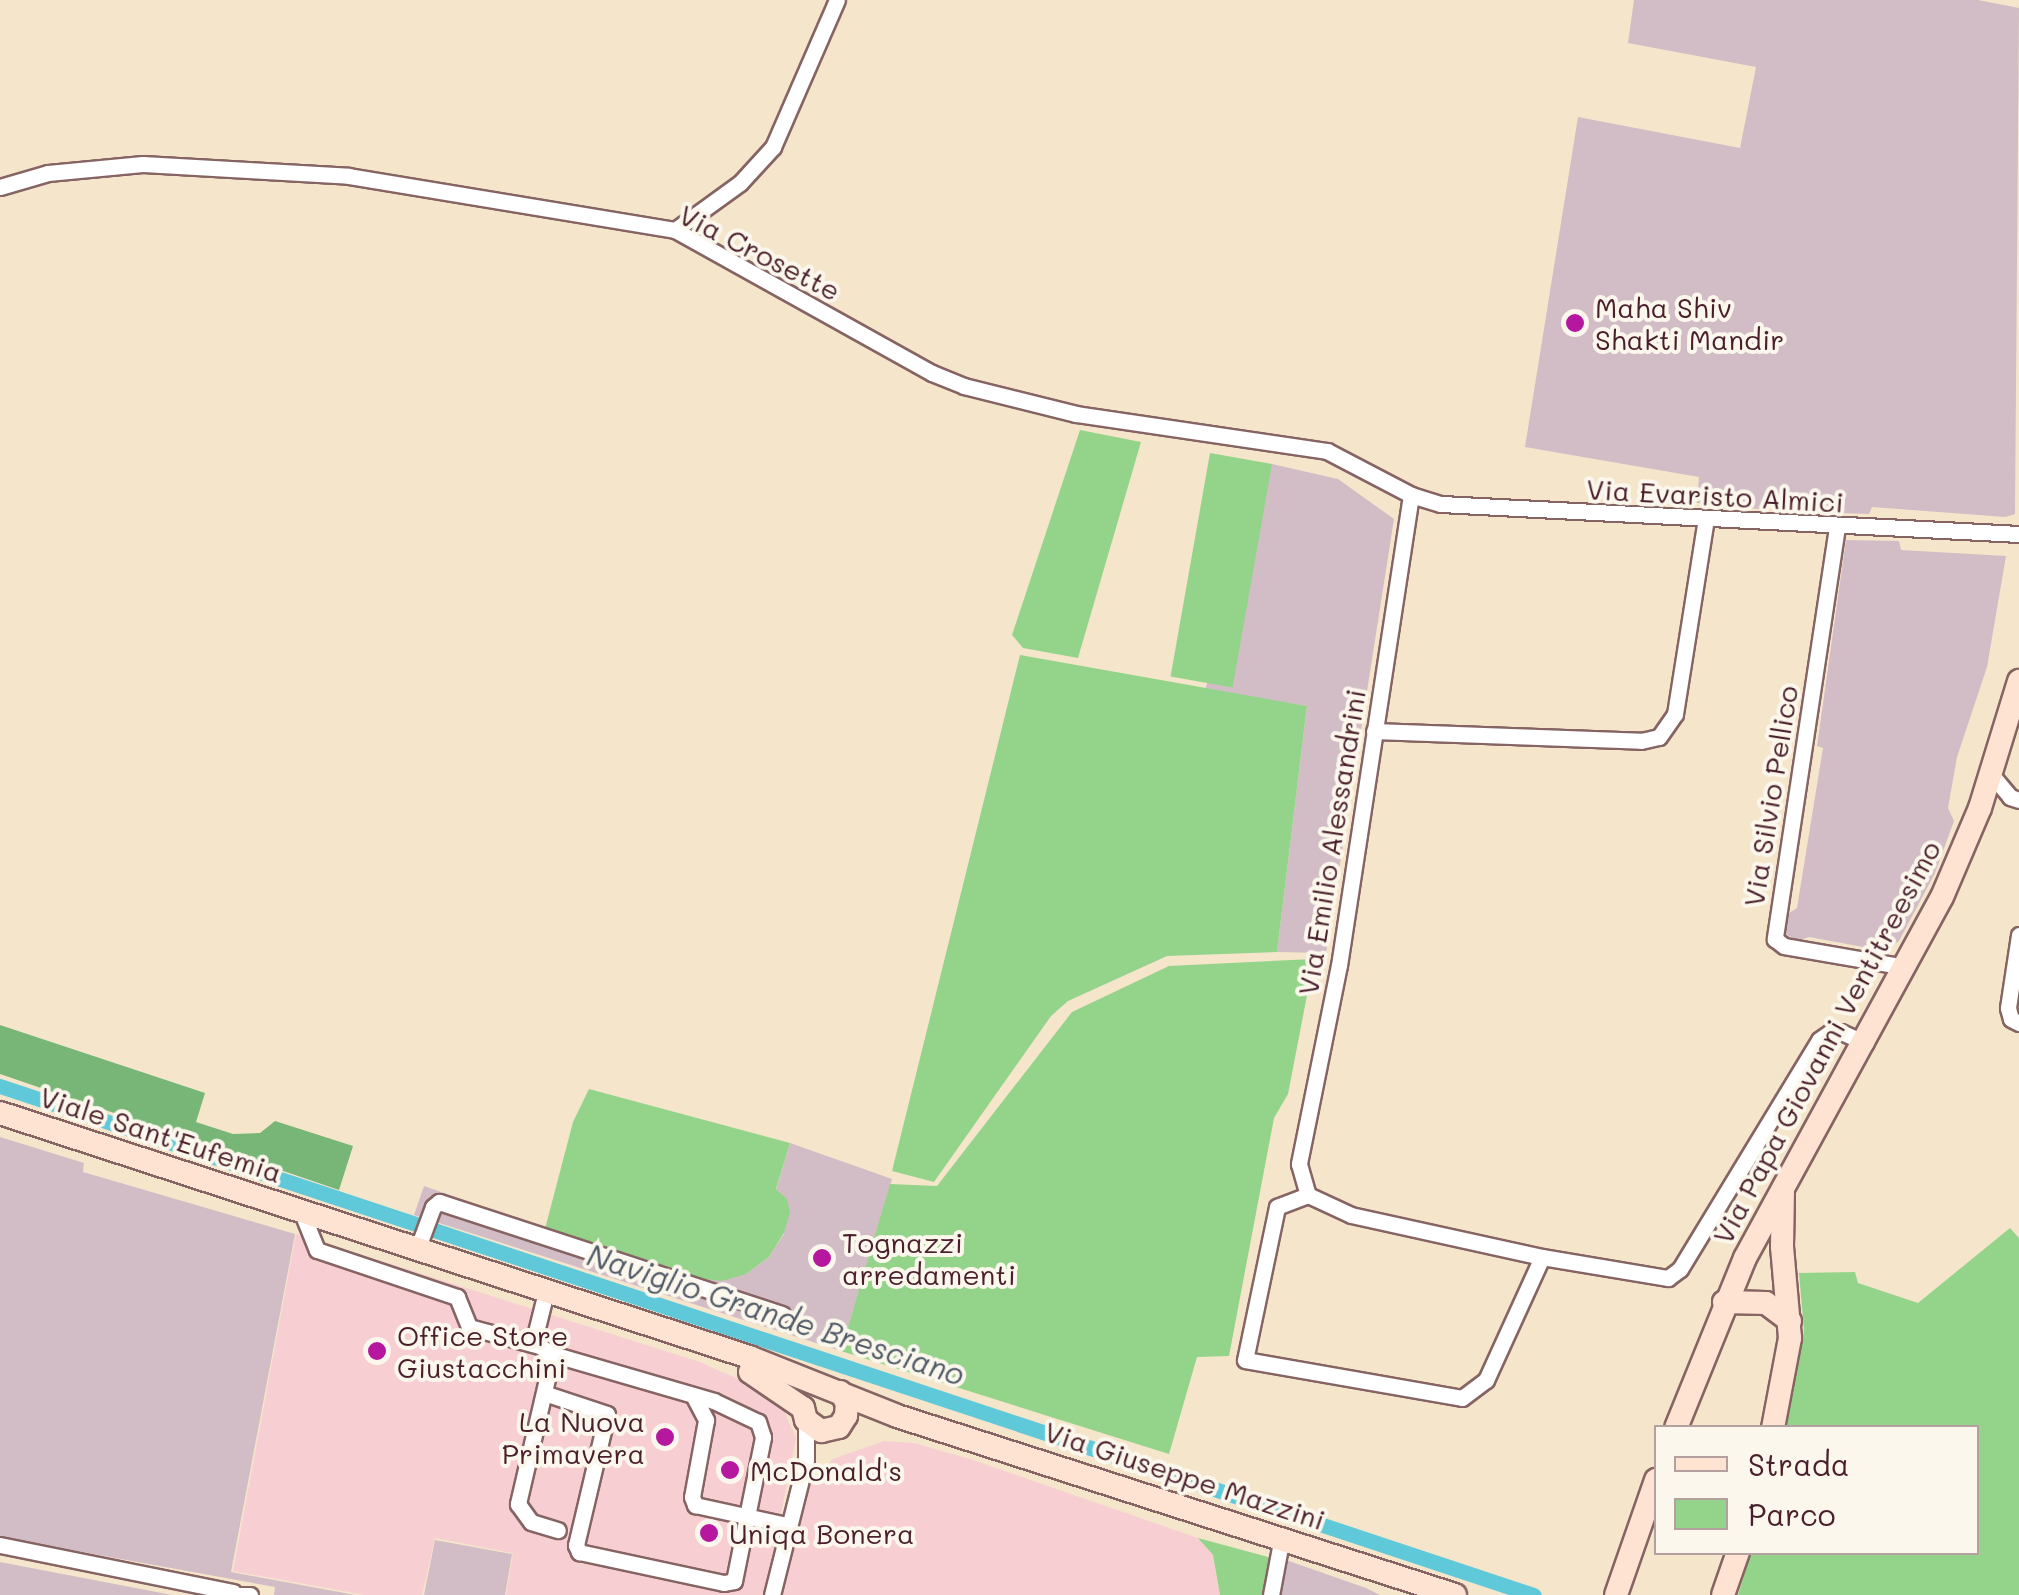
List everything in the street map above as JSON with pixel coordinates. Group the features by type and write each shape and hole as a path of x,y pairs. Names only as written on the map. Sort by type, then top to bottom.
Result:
{"main road":[{"name":"Via Papa Giovanni Ventitreesimo","path":"1677,1425 1724,1302 1784,1183 1906,967 1980,808 2019,681"},
{"name":"Viale Sant'Eufemia","path":"0,1112 302,1213 420,1242 546,1292 733,1352 832,1390"},
{"path":"1774,1425 1788,1365 1790,1321 1782,1247 1784,1183"},
{"path":"1724,1302 1766,1303 1790,1321"},
{"name":"Viale Sant'Eufemia","path":"647,1326 766,1379 821,1431 838,1426"},
{"path":"804,1414 807,1396 832,1390 847,1403 838,1426"},
{"name":"Via Giuseppe Mazzini","path":"832,1390 897,1416 1455,1595"},
{"name":"Via Giuseppe Mazzini","path":"838,1426 897,1416"},
{"path":"1616,1595 1654,1486"},
{"path":"1723,1595 1737,1555"},
{"path":"1391,1573 1421,1595"}],"street":[{"path":"674,230 740,184 773,147 837,0"},
{"name":"Via Crosette","path":"0,187 48,173 143,164 348,176 674,230 964,386 1076,414 1327,451 1411,494"},
{"name":"Via Evaristo Almici","path":"1411,494 1476,508 2019,534"},
{"name":"Via Emilio Alessandrini","path":"1308,1195 1299,1164 1339,964 1411,494"},
{"path":"1374,731 1640,741 1659,737 1675,714 1706,519"},
{"name":"Via Silvio Pellico","path":"1837,527 1775,939 1784,946 1906,967"},
{"path":"1980,808 2015,799 1992,774"},
{"path":"2019,935 2008,1008 2011,1020 2019,1023"},
{"path":"1542,1257 1486,1380 1462,1398 1245,1360 1276,1207 1308,1195 1351,1216 1660,1279 1674,1275 1819,1040 1829,1033 1842,1032 1866,1043"},
{"path":"420,1242 431,1212 436,1204 444,1203 782,1314"},
{"name":"Viale Sant'Eufemia","path":"302,1213 317,1250 457,1297 469,1328 533,1344 548,1353 694,1397 758,1422 763,1432 736,1576 730,1583 582,1555 576,1545 607,1414 544,1392"},
{"path":"533,1344 546,1292"},
{"path":"548,1353 544,1392 518,1504 531,1522 558,1530"},
{"path":"694,1397 706,1420 692,1501 698,1508 788,1525"},
{"path":"706,1420 721,1410 732,1411"},
{"path":"772,1595 808,1446 804,1414"},
{"path":"802,1476 838,1426"},
{"path":"1272,1595 1282,1537"},
{"path":"0,1545 209,1591 250,1595"}],"shaded area":[{"path":"1634,0 1978,0 2019,8 2015,514 2005,517 1872,507 1869,514 1786,511 1782,503 1763,502 1759,509 1697,503 1699,477 1525,447 1578,117 1740,148 1756,67 1628,43"},
{"path":"1272,464 1338,479 1394,519 1326,953 1277,952 1307,706 1205,690"},
{"path":"1846,540 1899,541 1901,550 2006,556 1987,667 1957,757 1948,808 1954,821 1935,873 1899,941 1885,951 1809,937 1797,941 1783,932 1783,917 1797,908 1823,748 1817,746"},
{"path":"0,1137 84,1163 83,1172 295,1234 231,1572 355,1595 274,1595 275,1587 0,1537"},
{"path":"790,1143 892,1179 841,1351 414,1215 424,1186 545,1229 746,1274 769,1257 784,1234 776,1190"},
{"path":"296,1234 700,1362 771,1394 783,1408 796,1438 765,1595 506,1595 513,1553 435,1538 422,1595 365,1595 233,1571"},
{"path":"884,1441 914,1443 973,1460 1198,1538 1213,1555 1220,1595 782,1595 809,1483 833,1459"},
{"path":"435,1540 512,1554 505,1595 424,1595"},
{"path":"1286,1560 1366,1588 1380,1595 1280,1595"},
{"path":"0,1562 172,1595 0,1595"}],"green space":[{"path":"1080,430 1141,442 1078,658 1023,648 1012,635"},
{"path":"1210,453 1272,464 1233,687 1171,677"},
{"path":"1020,655 1307,706 1277,952 1167,956 1068,1001 1051,1016 934,1182 892,1171"},
{"path":"1314,959 1288,1094 1274,1118 1229,1356 1197,1357 1169,1454 841,1351 890,1184 937,1186 1072,1012 1169,966"},
{"path":"0,1025 205,1093 196,1122 233,1134 260,1133 275,1121 353,1146 339,1190 0,1074"},
{"path":"589,1089 790,1143 776,1189 787,1199 790,1212 784,1233 769,1257 746,1274 722,1281 693,1278 545,1229 573,1122"},
{"path":"2010,1228 2019,1238 2019,1595 1738,1595 1750,1555 1979,1555 1979,1425 1786,1425 1804,1331 1799,1273 1855,1272 1858,1283 1918,1303"},
{"path":"1198,1538 1268,1557 1272,1561 1265,1595 1220,1595 1213,1555"}],"waterway":[{"name":"Naviglio Grande Bresciano","path":"0,1086 1534,1595"}],"place":[{"name":"Maha Shiv Shakti Mandir","path":"1575,323"},
{"name":"Tognazzi arredamenti","path":"822,1258"},
{"name":"Office Store Giustacchini","path":"377,1351"},
{"name":"La Nuova Primavera","path":"665,1437"},
{"name":"McDonald's","path":"730,1470"},
{"name":"Uniqa Bonera","path":"709,1533"}]}
